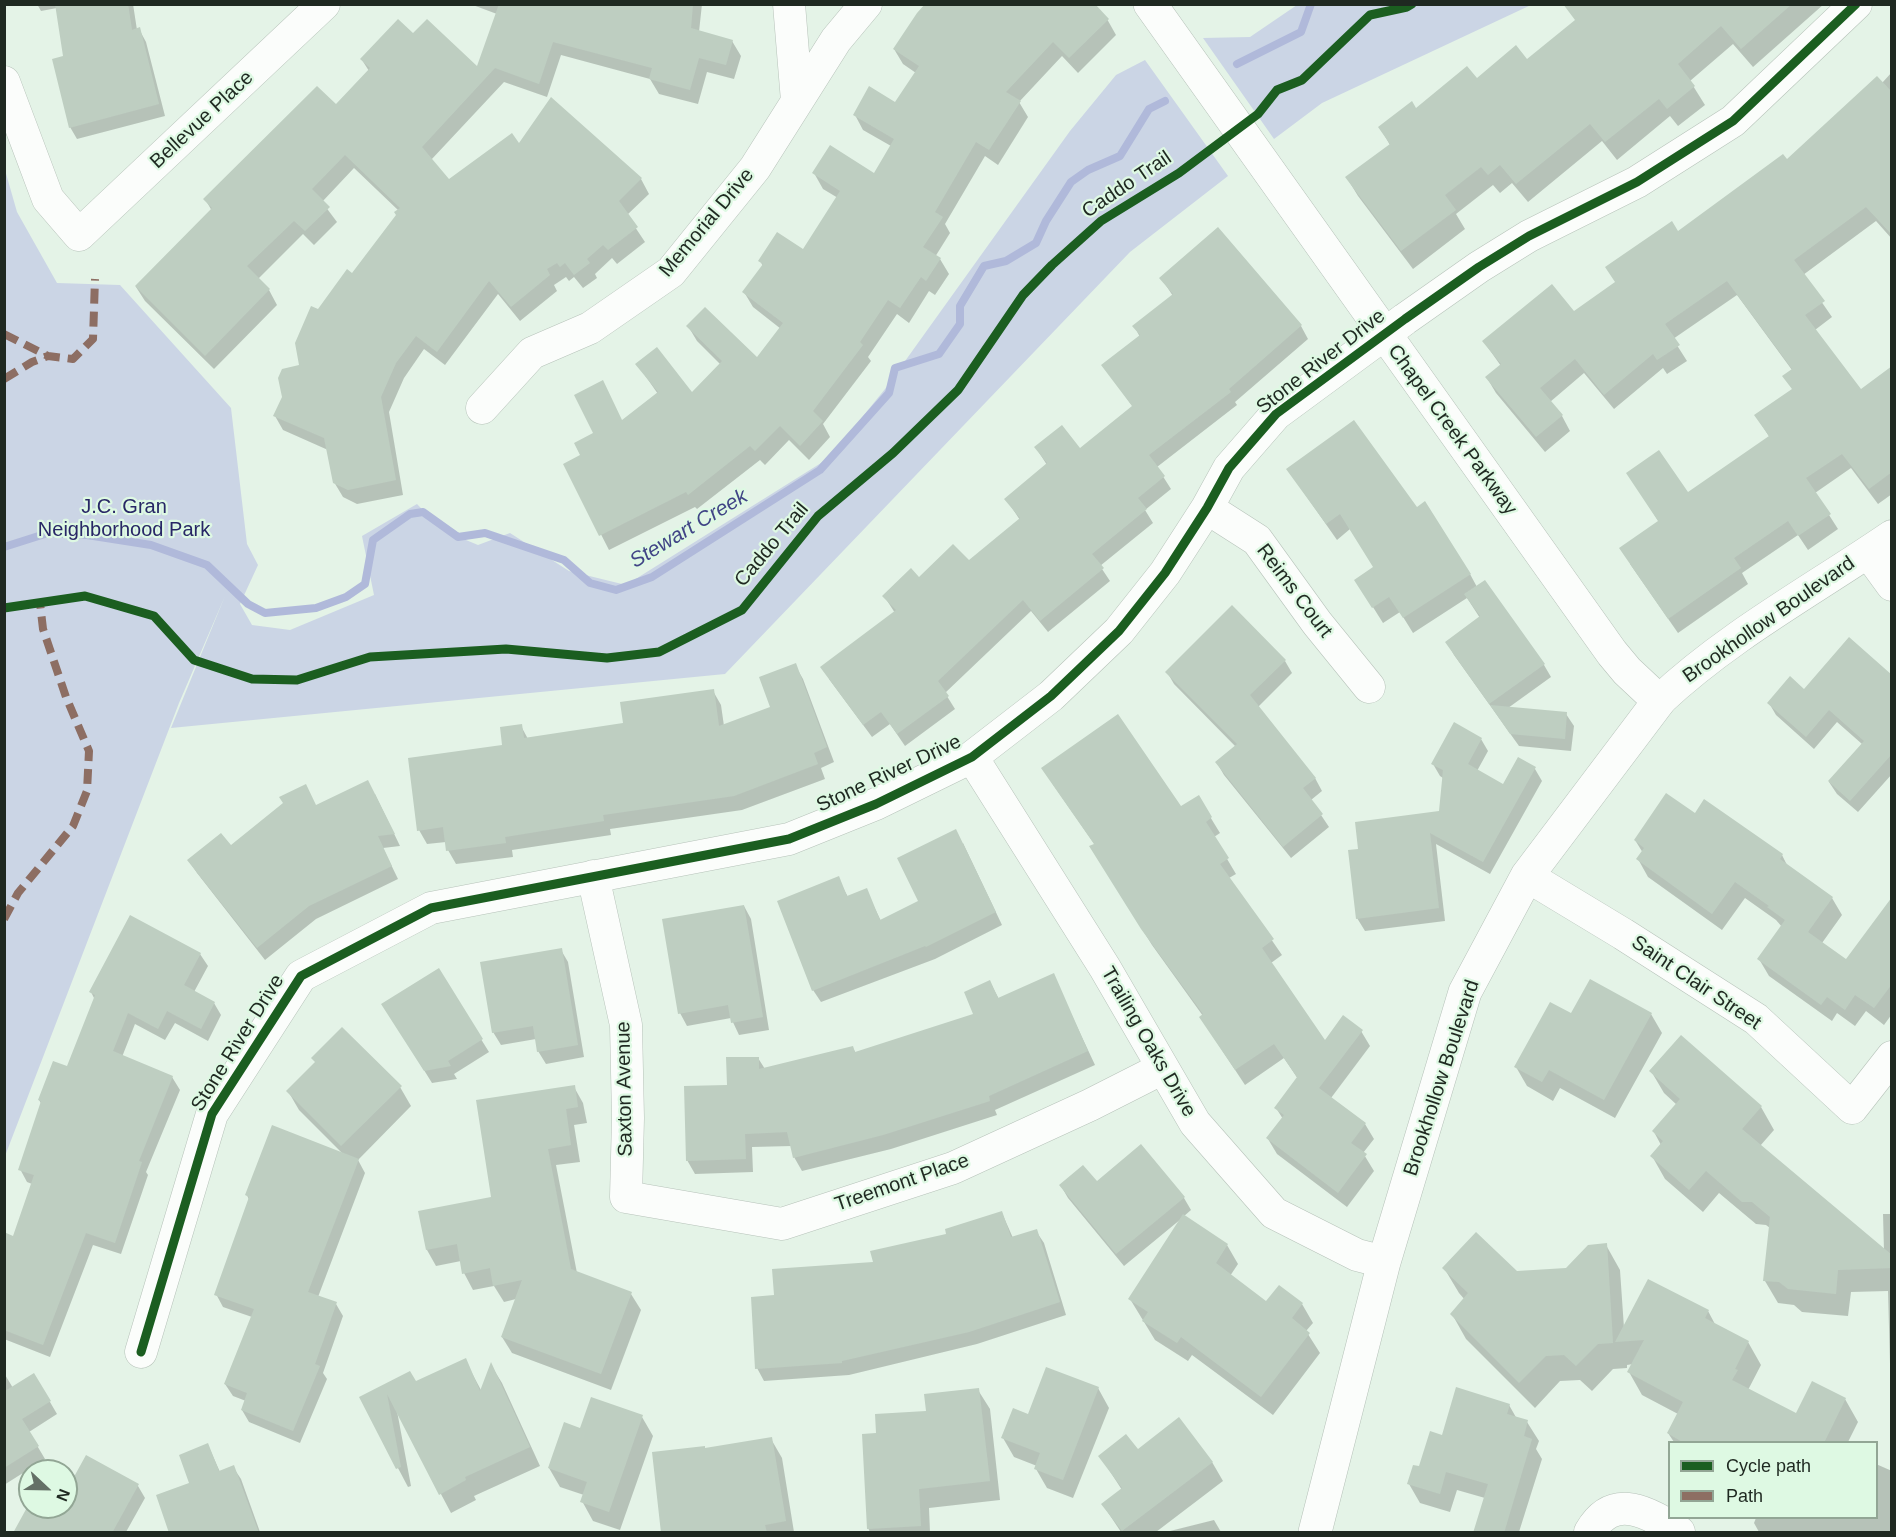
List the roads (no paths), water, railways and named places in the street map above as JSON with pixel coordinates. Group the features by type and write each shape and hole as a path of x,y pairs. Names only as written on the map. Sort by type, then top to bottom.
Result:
{"street":[{"name":"Bellevue Place","path":"4,82 48,199 79,235 324,4"},
{"path":"789,4 797,101"},
{"name":"Memorial Drive","path":"483,408 532,353 590,328 671,272 755,168 836,40 866,4"},
{"name":"Chapel Creek Parkway","path":"1150,4 1612,653 1627,671 1659,701"},
{"name":"Stone River Drive","path":"141,1352 212,1114 301,976 431,908 789,839 876,804 972,757 1051,696 1119,631 1165,573 1207,508 1229,468 1276,414 1479,267 1529,236 1637,182 1734,122 1856,4"},
{"name":"Reims Court","path":"1207,508 1257,540 1317,623 1369,687"},
{"path":"1880,544 1892,585"},
{"name":"Brookhollow Boulevard","path":"1314,1533 1383,1262 1466,992 1527,876 1659,701 1690,672 1729,643 1880,544"},
{"name":"Trailing Oaks Drive","path":"972,757 1105,968 1195,1123 1274,1213 1357,1255 1383,1262"},
{"name":"Saxton Avenue","path":"593,876 626,1025 628,1118 626,1197"},
{"name":"Saint Clair Street","path":"1527,876 1756,1019 1852,1108 1892,1057"},
{"name":"Treemont Place","path":"626,1197 782,1224 953,1168 1090,1105 1163,1068"},
{"path":"1590,1533 1601,1518 1626,1508 1643,1511 1679,1533"}],"waterway":[{"path":"1237,64 1301,32 1311,4"},
{"name":"Stewart Creek","path":"4,547 48,533 87,535 151,545 207,565 248,604 265,613 316,608 346,597 365,584 373,540 410,514 423,512 458,537 485,533 564,560 590,583 616,590 652,577 820,470 889,393 895,368 939,354 960,324 960,306 984,266 1006,261 1036,243 1046,221 1071,182 1088,170 1120,156 1149,109 1165,101"}],"park label":[{"name":"J.C. Gran Neighborhood Park","path":"124,518"}]}
